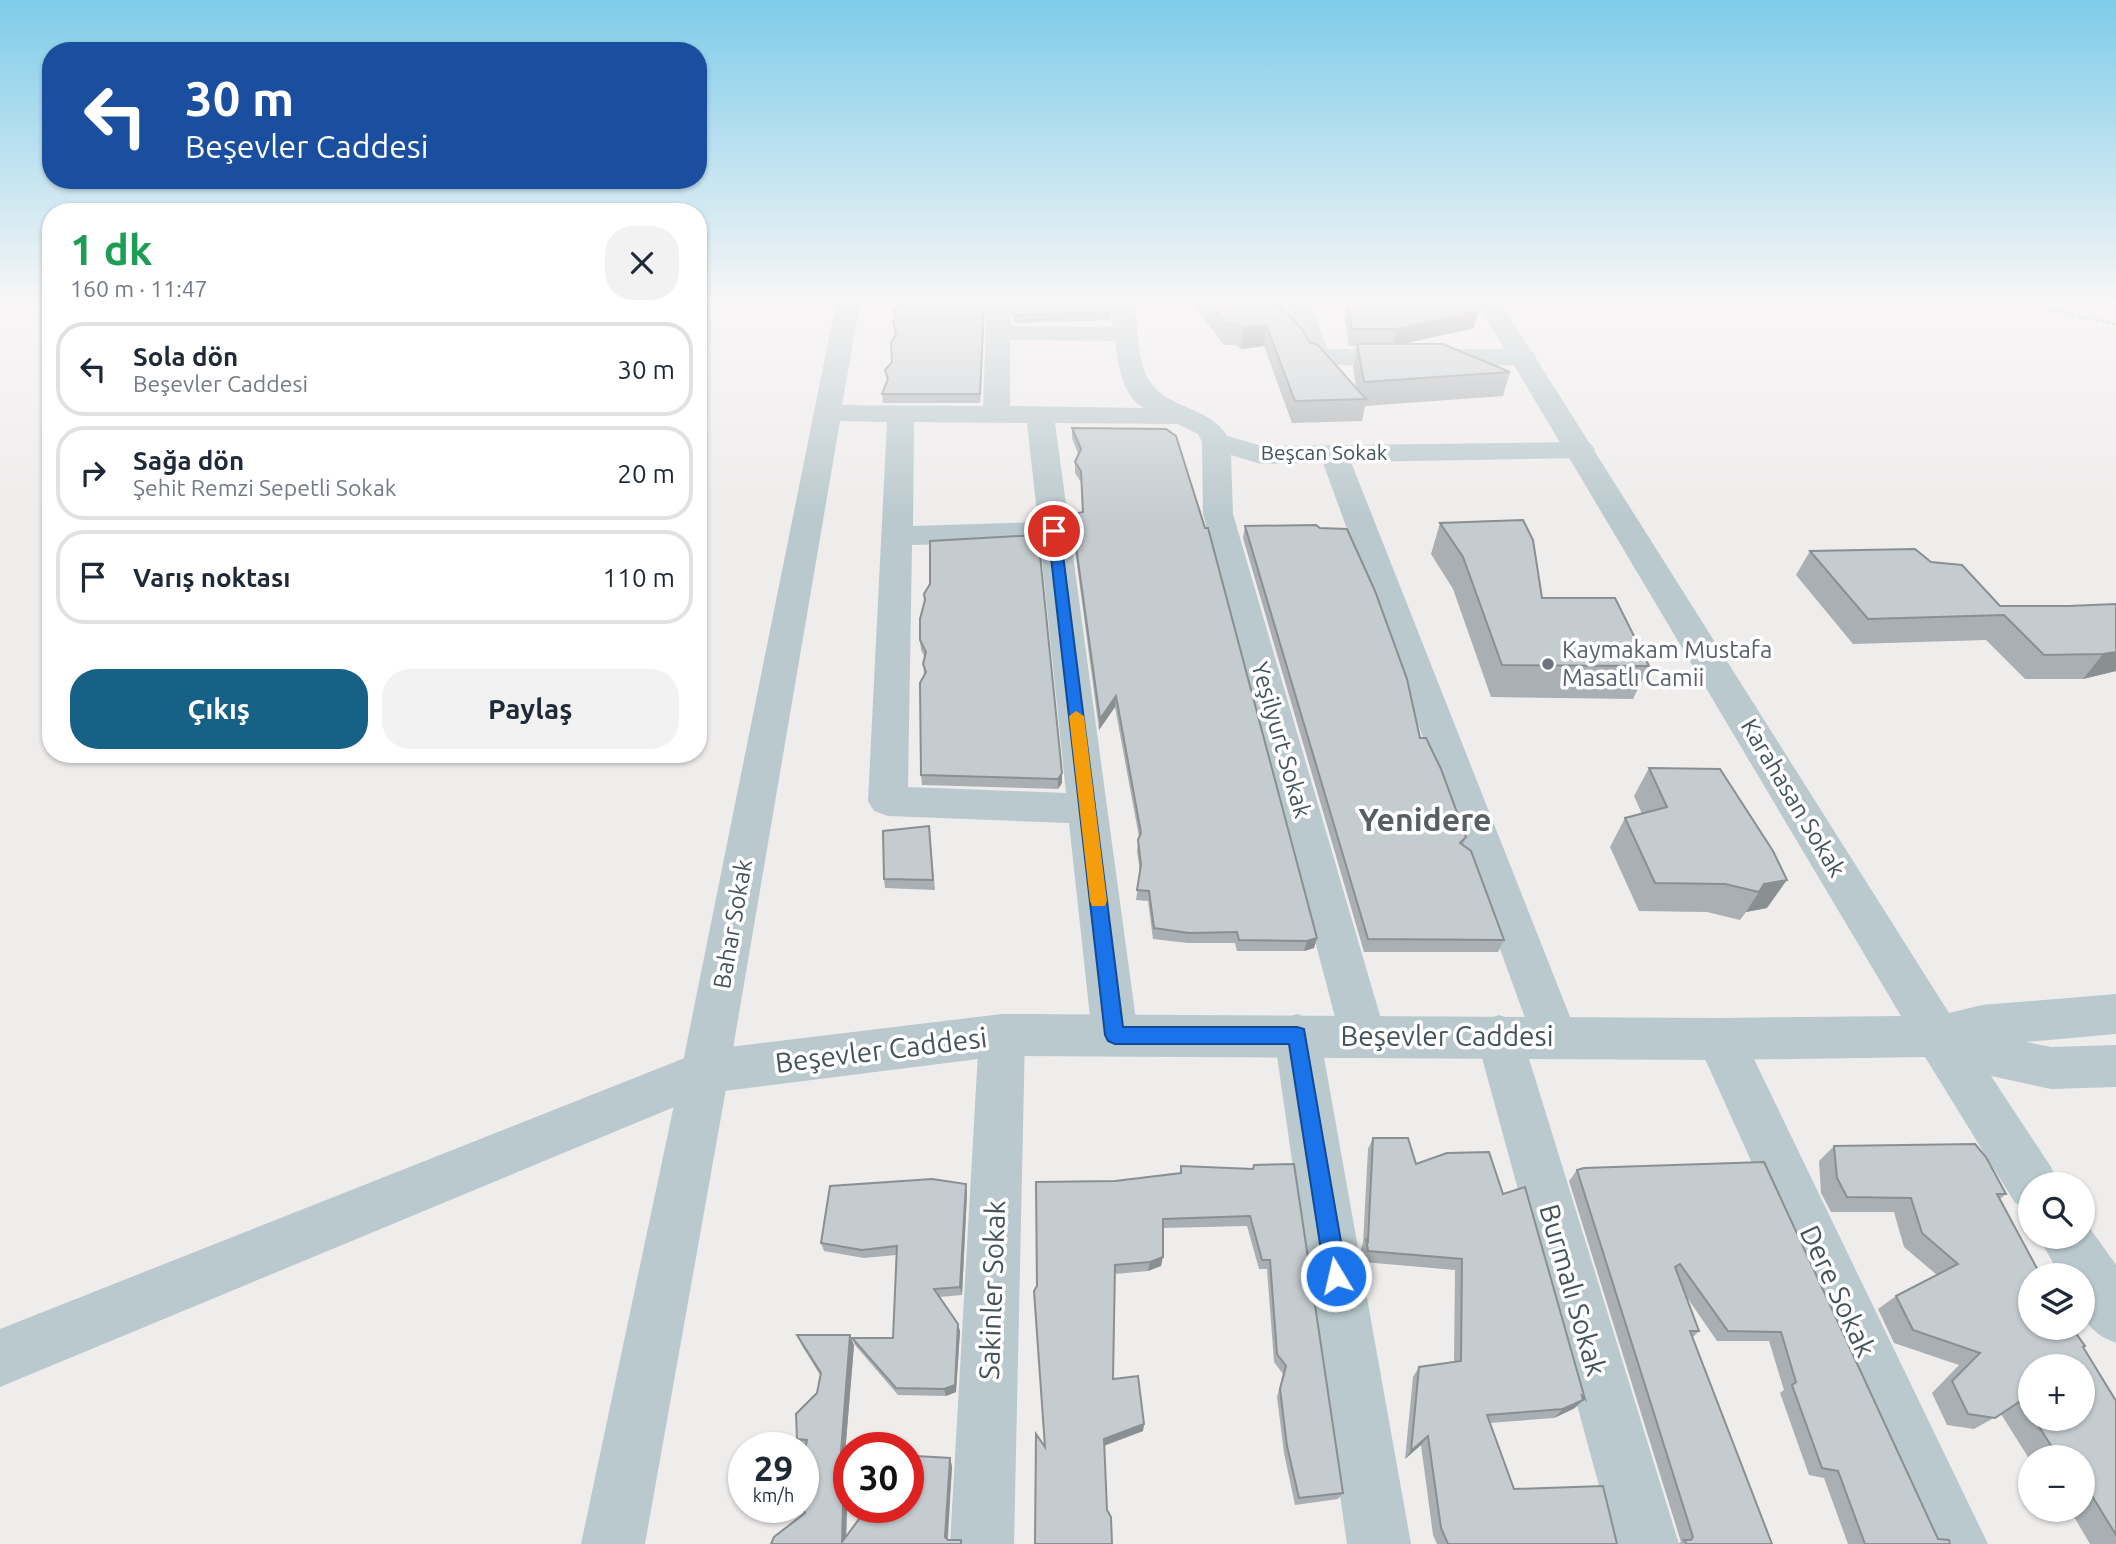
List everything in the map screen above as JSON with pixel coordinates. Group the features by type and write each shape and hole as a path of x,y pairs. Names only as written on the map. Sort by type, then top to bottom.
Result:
{"street":[{"name":"Bahar Sokak","path":"613,1544 705,1072 834,375"},
{"path":"996,414 997,375"},
{"name":"Beşcan Sokak","path":"1134,375 1148,400 1209,429 1216,442 1261,455 1581,450"},
{"name":"Karahasan Sokak","path":"1535,375 1938,1036 2025,1172"},
{"path":"827,413 1183,416"},
{"path":"901,413 888,801 1087,809"},
{"path":"1040,414 1115,1035"},
{"name":"Yeşilyurt Sokak","path":"1216,442 1218,514 1363,1036"},
{"path":"1334,454 1555,1037"},
{"path":"897,536 1054,531"},
{"path":"1938,1036 1982,1025 2116,1014"},
{"name":"Beşevler Caddesi","path":"0,1358 705,1072 1002,1035 1720,1039 1938,1036"},
{"name":"Sakinler Sokak","path":"982,1544 1002,1035"},
{"path":"1297,1035 1379,1544"},
{"name":"Burmalı Sokak","path":"1499,1036 1647,1544"},
{"path":"1938,1036 1996,1057 2051,1068 2116,1066"},
{"name":"Dere Sokak","path":"1720,1039 1956,1544"},
{"path":"2074,1249 2116,1315"}],"building":[{"path":"887,375 981,375 980,394 882,394 888,379"},
{"path":"1285,375 1345,375 1366,399 1295,401"},
{"path":"1363,375 1465,375 1364,382"},
{"path":"1072,428 1166,429 1176,436 1205,528 1208,528 1317,938 1307,941 1239,940 1237,932 1189,933 1154,928 1149,891 1137,890 1141,865 1138,840 1141,833 1116,696 1100,719 1074,532 1079,531 1078,513 1083,512 1081,471 1075,462 1081,449"},
{"path":"1523,520 1533,540 1542,598 1615,598 1649,666 1502,665 1463,557 1440,523"},
{"path":"1316,525 1320,528 1347,529 1375,591 1407,679 1420,738 1426,738 1441,769 1466,837 1460,843 1471,851 1504,940 1368,939 1245,526"},
{"path":"1038,535 1062,773 1058,779 921,775 920,683 926,672 923,664 926,652 920,640 920,619 924,594 930,584 930,541"},
{"path":"1915,549 1931,562 1962,565 2000,606 2116,604 2116,652 2044,655 2004,615 1868,619 1810,551"},
{"path":"1649,768 1720,769 1773,851 1787,880 1764,884 1759,892 1725,884 1655,883 1625,818 1667,807"},
{"path":"929,826 933,880 884,879 883,831"},
{"path":"1373,1138 1408,1138 1416,1164 1447,1153 1489,1152 1503,1194 1525,1187 1585,1399 1582,1396 1583,1400 1563,1409 1487,1415 1514,1489 1603,1486 1617,1544 1448,1544 1441,1528 1428,1436 1411,1451 1419,1367 1461,1361 1462,1259 1368,1251 1366,1238 1368,1241"},
{"path":"1975,1144 1986,1157 2006,1194 1997,1194 2018,1233 2018,1249 2027,1249 2034,1263 2018,1263 2018,1340 2081,1340 2087,1354 2018,1354 2018,1403 1995,1418 1968,1414 1952,1381 1980,1353 1913,1330 1896,1296 1958,1264 1922,1233 1911,1198 1847,1197 1837,1178 1834,1146"},
{"path":"1764,1162 1938,1539 1949,1540 1950,1544 1865,1544 1838,1471 1822,1468 1792,1385 1796,1382 1781,1332 1728,1331 1680,1264 1675,1267 1699,1331 1690,1331 1772,1544 1687,1544 1684,1540 1691,1540 1693,1537 1577,1170"},
{"path":"1294,1164 1343,1493 1299,1498 1287,1446 1280,1389 1286,1366 1277,1354 1270,1260 1262,1260 1250,1216 1163,1219 1163,1257 1150,1262 1115,1265 1113,1379 1138,1376 1144,1424 1104,1439 1107,1510 1111,1517 1112,1544 1035,1544 1036,1434 1045,1447 1034,1291 1037,1286 1036,1182 1115,1181 1181,1173 1181,1166 1253,1169 1254,1165"},
{"path":"932,1179 966,1184 960,1287 934,1289 958,1324 955,1385 944,1389 896,1388 852,1338 893,1338 897,1246 862,1250 821,1243 830,1186"},
{"path":"797,1335 850,1335 843,1432 833,1432 833,1523 842,1523 842,1542 856,1523 924,1523 924,1456 950,1458 945,1537 948,1540 961,1540 961,1544 771,1544 774,1537 792,1523 819,1523 819,1432 797,1432 796,1414 817,1393 821,1373"},
{"path":"2095,1367 2116,1401 2116,1535 2095,1501 2095,1445 2051,1445 2042,1431 2095,1431"}],"slow traffic":[{"path":"1076,716 1099,901"}],"place":[{"name":"Kaymakam Mustafa Masatlı Camii","path":"1548,664"}],"district":[{"name":"Yenidere","path":"1425,820"}],"route":[{"path":"1054,531 1115,1035 1297,1035 1336,1276"}]}
